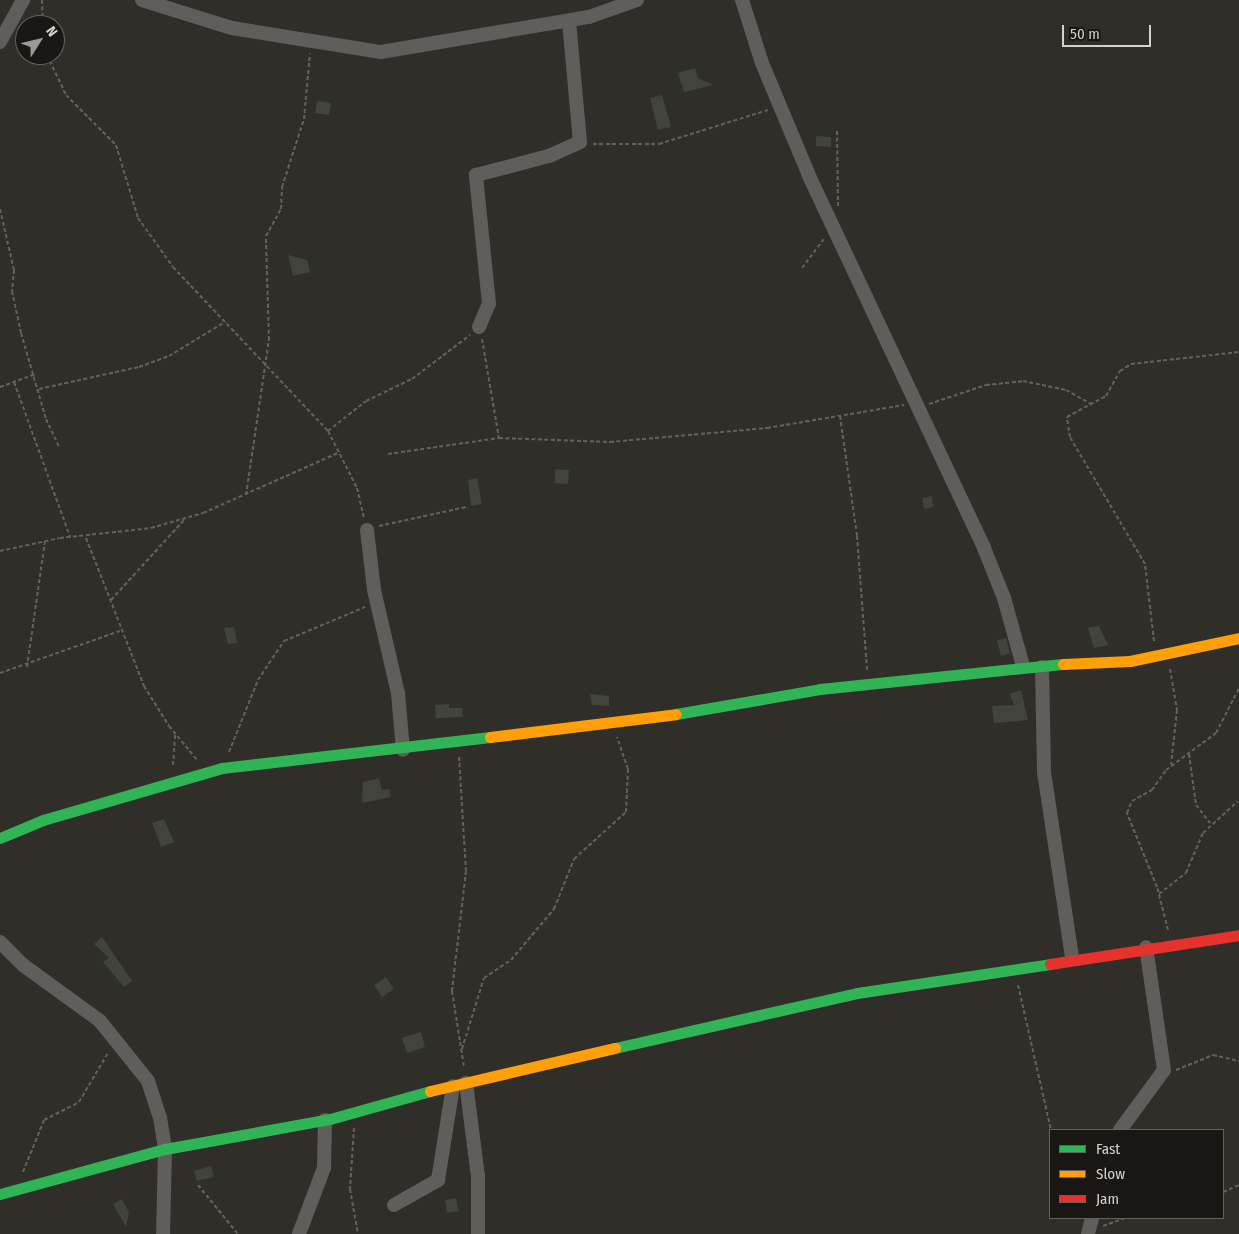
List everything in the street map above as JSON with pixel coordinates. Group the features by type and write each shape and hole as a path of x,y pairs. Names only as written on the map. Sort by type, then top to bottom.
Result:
{"street":[{"path":"0,42 23,0"},
{"path":"142,0 232,28 348,49 402,52 569,20 637,0"},
{"path":"742,0 780,106 914,406 987,556 1004,598 1023,666"},
{"path":"480,327 489,304 476,175 558,154 580,142 569,20"},
{"path":"367,530 378,602 398,692 403,750"},
{"path":"0,838 43,820 222,768 403,750 1023,666 1042,666 1161,655 1239,638"},
{"path":"1042,666 1044,772 1072,958"},
{"path":"4,1193 165,1148 325,1120 459,1085 857,993 1072,958 1239,935"},
{"path":"0,942 118,1038 155,1096 165,1148 163,1234"},
{"path":"1121,1129 1164,1070 1146,948"},
{"path":"394,1205 438,1180 459,1085"},
{"path":"459,1085 478,1177 478,1234"},
{"path":"299,1234 324,1168 325,1120"}],"path":[{"path":"42,0 43,15"},
{"path":"246,495 270,323 266,236 280,209 282,187 304,119 311,41"},
{"path":"52,65 66,95 116,145 138,218 184,281 225,322 263,367 328,432 357,488 367,530 466,507"},
{"path":"580,142 659,144 780,106"},
{"path":"802,268 834,228 837,130"},
{"path":"0,209 14,270 14,307 36,374 46,419 59,447"},
{"path":"39,389 139,367 169,356 225,322"},
{"path":"328,432 366,401 412,379 480,327 499,438"},
{"path":"1171,767 1178,710 1161,655 1145,564 1066,429 1067,418 1106,396 1120,371 1131,364 1239,352"},
{"path":"0,387 36,374"},
{"path":"388,454 499,438 610,442 767,428 914,406 986,386 1022,381 1066,390 1092,404"},
{"path":"14,382 70,537"},
{"path":"840,416 859,554 868,686"},
{"path":"0,551 70,537 86,538 185,518 246,495 340,452"},
{"path":"111,600 185,518"},
{"path":"86,538 111,600 120,630 144,686 175,735 208,772"},
{"path":"27,667 45,541"},
{"path":"222,768 258,680 284,640 378,602"},
{"path":"0,673 27,667 120,630"},
{"path":"1172,944 1159,894 1127,813 1132,801 1152,790 1171,767 1216,733 1239,688"},
{"path":"459,1085 462,1049 484,978 511,960 554,909 574,859 626,812 628,769 611,722"},
{"path":"162,786 173,765 175,735"},
{"path":"457,742 467,847 452,991 462,1049"},
{"path":"1189,754 1196,805 1211,824"},
{"path":"1159,894 1186,873 1211,824 1238,801"},
{"path":"1016,968 1051,1129"},
{"path":"4,1193 33,1154 44,1120 78,1102 118,1038"},
{"path":"1164,1070 1182,1070 1213,1055 1239,1061"},
{"path":"356,1112 350,1189 358,1234"},
{"path":"198,1185 238,1234"},
{"path":"1224,1192 1239,1185"},
{"path":"1090,1228 1122,1219"}],"building":[{"path":"695,68 698,78 713,85 684,92 678,73"},
{"path":"662,95 671,127 658,130 650,98"},
{"path":"317,101 331,103 329,115 315,113"},
{"path":"816,136 831,137 831,147 816,146"},
{"path":"288,255 307,260 310,272 293,276"},
{"path":"555,469 569,470 568,484 555,483"},
{"path":"477,478 482,504 471,506 468,480"},
{"path":"932,496 933,507 924,509 922,498"},
{"path":"1099,626 1108,645 1094,648 1088,628"},
{"path":"234,627 237,643 228,644 224,628"},
{"path":"1006,638 1010,653 1001,656 997,640"},
{"path":"1021,690 1028,720 994,723 992,706 1014,705 1010,694"},
{"path":"590,694 609,696 609,706 592,705"},
{"path":"449,704 449,708 462,708 463,717 436,718 435,705"},
{"path":"379,778 382,790 389,789 391,797 362,803 363,782"},
{"path":"164,819 174,842 161,847 152,823"},
{"path":"102,937 132,981 124,987 103,962 109,958 94,944"},
{"path":"386,977 394,989 382,997 374,985"},
{"path":"421,1032 425,1047 407,1053 402,1038"},
{"path":"211,1166 214,1177 197,1181 194,1171"},
{"path":"456,1198 459,1211 447,1213 445,1200"},
{"path":"122,1199 129,1212 126,1227 113,1204"}],"traffic: fast":[{"path":"676,714 820,689 1063,664"},
{"path":"0,838 43,820 222,768 490,737"},
{"path":"615,1048 857,993 1050,964"},
{"path":"0,1194 165,1149 330,1119 430,1091"}],"traffic: slow":[{"path":"1063,664 1130,661 1239,638"},
{"path":"490,737 676,714"},
{"path":"430,1091 615,1048"}],"traffic: jam":[{"path":"1050,964 1239,935"}]}
